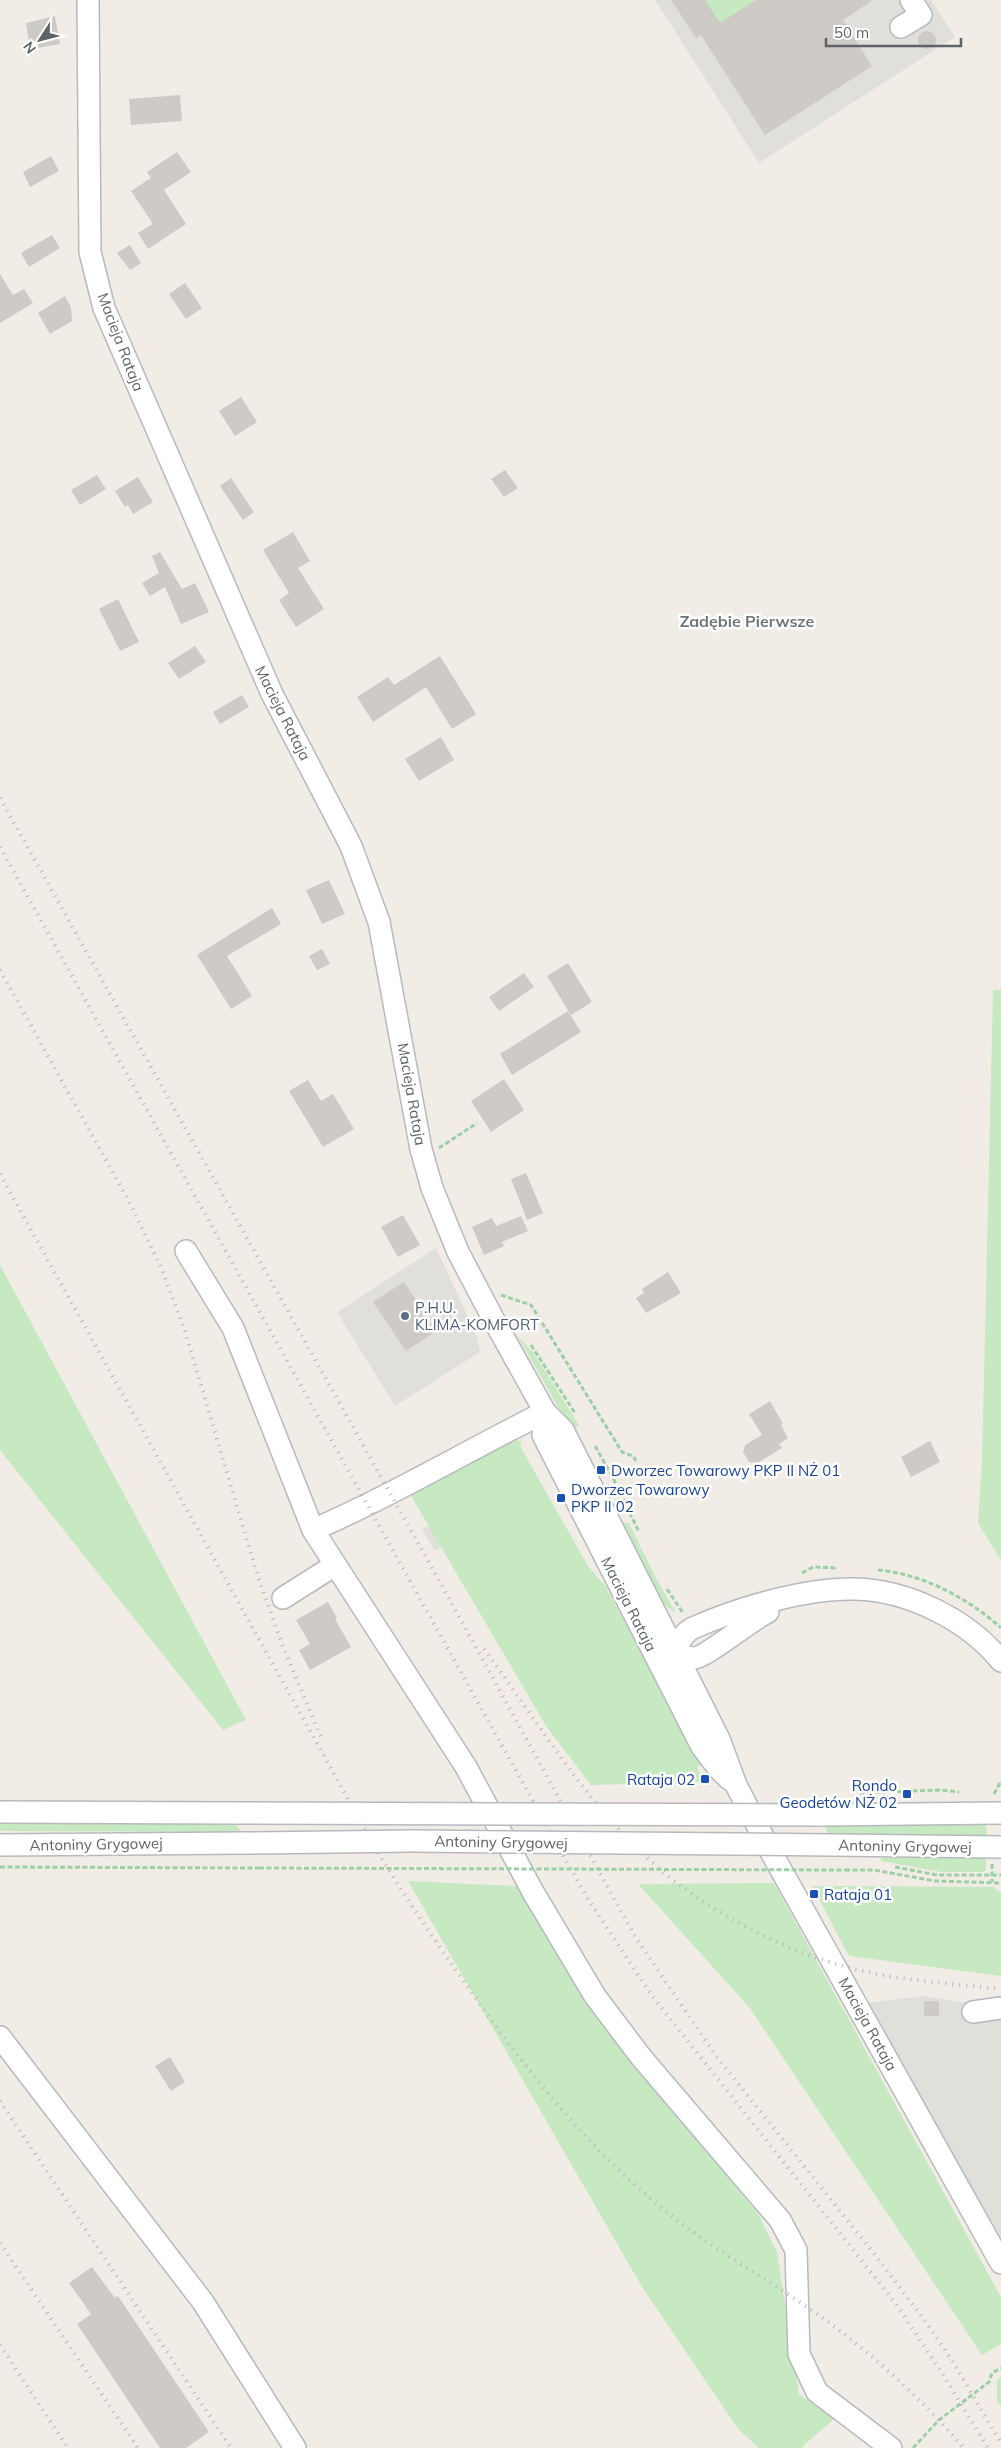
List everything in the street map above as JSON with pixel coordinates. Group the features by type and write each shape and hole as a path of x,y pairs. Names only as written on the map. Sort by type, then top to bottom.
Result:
{"street":[{"name":"Macieja Rataja","path":"88,0 90,252 104,308 272,694 351,846 369,893 379,922 424,1158 432,1188 458,1252 545,1412 563,1430 667,1658 719,1739 736,1785 1001,2263"},
{"path":"901,27 921,15 911,0"},
{"path":"186,1251 233,1328 313,1530 466,1768 533,1892 595,1996 641,2057 780,2220 796,2250 799,2354 817,2392 891,2448"},
{"path":"313,1530 368,1506 450,1460 545,1412"},
{"path":"282,1598 335,1565"},
{"path":"667,1658 682,1637 691,1629 752,1606 806,1594 856,1589 906,1599 945,1613 972,1632 1001,1661"},
{"path":"667,1658 695,1658 705,1654 756,1617 806,1594"},
{"name":"Antoniny Grygowej","path":"0,1812 818,1815 996,1805"},
{"name":"Antoniny Grygowej","path":"0,1845 412,1841 1001,1847"},
{"path":"973,2012 1001,2008"},
{"path":"0,2036 203,2302 295,2448"}],"path":[{"path":"424,1158 477,1123"},
{"path":"496,1294 524,1301 531,1305 622,1452 633,1456 636,1461"},
{"path":"996,1805 1001,1781"},
{"path":"892,1866 936,1875 1001,1875"},
{"path":"0,1867 874,1870 935,1881 1001,1883"},
{"path":"913,2448 939,2420 989,2382 992,2374 1001,2368"}],"shaded area":[{"path":"655,0 931,0 955,37 759,163"},
{"path":"436,1248 477,1336 480,1352 395,1406 337,1312"},
{"path":"458,1509 470,1531 435,1551 422,1529"},
{"path":"923,1996 1001,2008 1001,2239 867,2003"}],"green space":[{"path":"705,0 755,0 755,1 720,23"},
{"path":"993,990 1001,990 1001,1560 978,1523 982,1462"},
{"path":"0,1265 246,1720 223,1730 0,1450"},
{"path":"517,1335 533,1352 579,1425 575,1429 564,1417"},
{"path":"511,1440 522,1441 520,1446 588,1566 606,1587 701,1765 697,1767 704,1782 591,1785 546,1726 410,1494"},
{"path":"622,1523 629,1523 657,1580 676,1613 665,1605 649,1585 642,1573"},
{"path":"0,1823 234,1823 242,1832 0,1831"},
{"path":"823,1824 986,1824 987,1837 829,1835"},
{"path":"986,1857 986,1870 983,1872 941,1872 881,1861 881,1858"},
{"path":"408,1881 517,1886 582,1996 758,2214 777,2252 799,2394 834,2419 803,2446 804,2448 759,2448 738,2429 642,2287"},
{"path":"774,1883 1001,2297 1001,2344 982,2355 749,2007 638,1884"},
{"path":"812,1886 993,1887 1001,1893 1001,1976 849,1956"},
{"path":"1001,2377 1001,2407 997,2400 997,2380"}],"building":[{"path":"671,0 705,0 720,23 756,0 873,0 843,20 872,66 765,135 701,35 696,38"},
{"path":"55,16 60,44 38,48 37,41 29,42 26,23"},
{"path":"923,31 931,31 936,36 934,47 923,49 918,44 918,36"},
{"path":"180,95 182,121 131,125 129,99"},
{"path":"177,152 191,172 164,190 186,224 148,249 138,233 153,224 131,191 151,178 147,172"},
{"path":"51,156 59,171 30,187 23,172"},
{"path":"52,235 60,248 29,267 21,253"},
{"path":"130,245 141,263 130,270 117,253"},
{"path":"0,274 13,295 24,289 33,303 0,323"},
{"path":"185,283 202,308 186,319 169,294"},
{"path":"65,296 71,307 72,321 50,334 38,313"},
{"path":"241,397 257,422 235,436 219,411"},
{"path":"505,470 518,488 504,497 491,479"},
{"path":"97,475 106,489 80,505 71,490"},
{"path":"138,477 153,502 133,514 128,505 125,507 115,491"},
{"path":"231,478 254,512 243,520 220,486"},
{"path":"293,532 310,561 298,568 324,609 296,627 279,600 289,593 263,550"},
{"path":"160,552 182,589 195,583 209,612 181,624 165,587 150,596 142,583 159,573 152,556"},
{"path":"118,599 139,642 120,651 99,609"},
{"path":"195,646 206,662 179,679 168,663"},
{"path":"440,656 476,714 452,729 426,687 373,722 357,697 388,677 394,685"},
{"path":"242,695 249,707 220,724 213,712"},
{"path":"441,737 454,760 419,781 405,759"},
{"path":"329,880 345,914 322,924 306,890"},
{"path":"272,908 281,924 227,956 252,996 231,1009 197,955"},
{"path":"322,949 330,964 317,970 309,956"},
{"path":"568,963 592,1002 571,1015 547,976"},
{"path":"524,973 534,987 499,1011 489,997"},
{"path":"568,1011 581,1032 512,1075 500,1054"},
{"path":"504,1079 524,1110 491,1132 471,1101"},
{"path":"308,1080 321,1101 333,1094 354,1129 323,1147 289,1091"},
{"path":"526,1173 543,1213 527,1220 511,1179"},
{"path":"403,1215 420,1245 398,1257 381,1227"},
{"path":"521,1216 528,1231 502,1242 504,1246 484,1255 472,1227 492,1218 496,1226"},
{"path":"668,1272 681,1293 646,1313 636,1298 644,1293 642,1289"},
{"name":"P.H.U. KLIMA-KOMFORT","path":"404,1282 436,1331 406,1351 373,1302"},
{"path":"770,1401 783,1424 781,1425 788,1438 779,1444 782,1448 756,1464 749,1462 743,1452 745,1445 762,1435 749,1414"},
{"path":"930,1441 940,1462 911,1477 901,1457"},
{"path":"328,1602 337,1618 335,1619 351,1647 310,1670 299,1650 310,1644 296,1620"},
{"path":"924,2001 939,2001 939,2016 924,2016"},
{"path":"170,2057 185,2082 171,2091 155,2066"},
{"path":"92,2267 115,2298 118,2296 209,2432 186,2448 160,2448 77,2324 91,2314 69,2283"}],"railway":[{"path":"0,798 445,1591 634,1935 716,2056 872,2251 926,2322 953,2362 1001,2443"},
{"path":"0,847 586,1896 652,1996 896,2304 942,2373 988,2448"},
{"path":"0,970 127,1198 161,1267 185,1331 258,1577 284,1649 322,1740"},
{"path":"0,1174 378,1853 434,1939 514,2051 562,2110 640,2190 687,2228 820,2316 859,2346 914,2395 964,2448"},
{"path":"484,1649 594,1801 656,1866 703,1901 728,1917 780,1943 853,1969 937,1983 1001,1989"},
{"path":"0,2101 231,2448"},
{"path":"0,2243 138,2448"},
{"path":"0,2345 68,2448"}],"place":[{"name":"P.H.U. KLIMA-KOMFORT","path":"405,1316"},
{"name":"Dworzec Towarowy PKP II NŻ 01","path":"601,1470"},
{"name":"Dworzec Towarowy PKP II 02","path":"561,1498"},
{"name":"Rataja 02","path":"705,1779"},
{"name":"Rondo Geodetów NŻ 02","path":"907,1794"},
{"name":"Rataja 01","path":"814,1894"}],"district":[{"name":"Zadębie Pierwsze","path":"747,621"}]}
